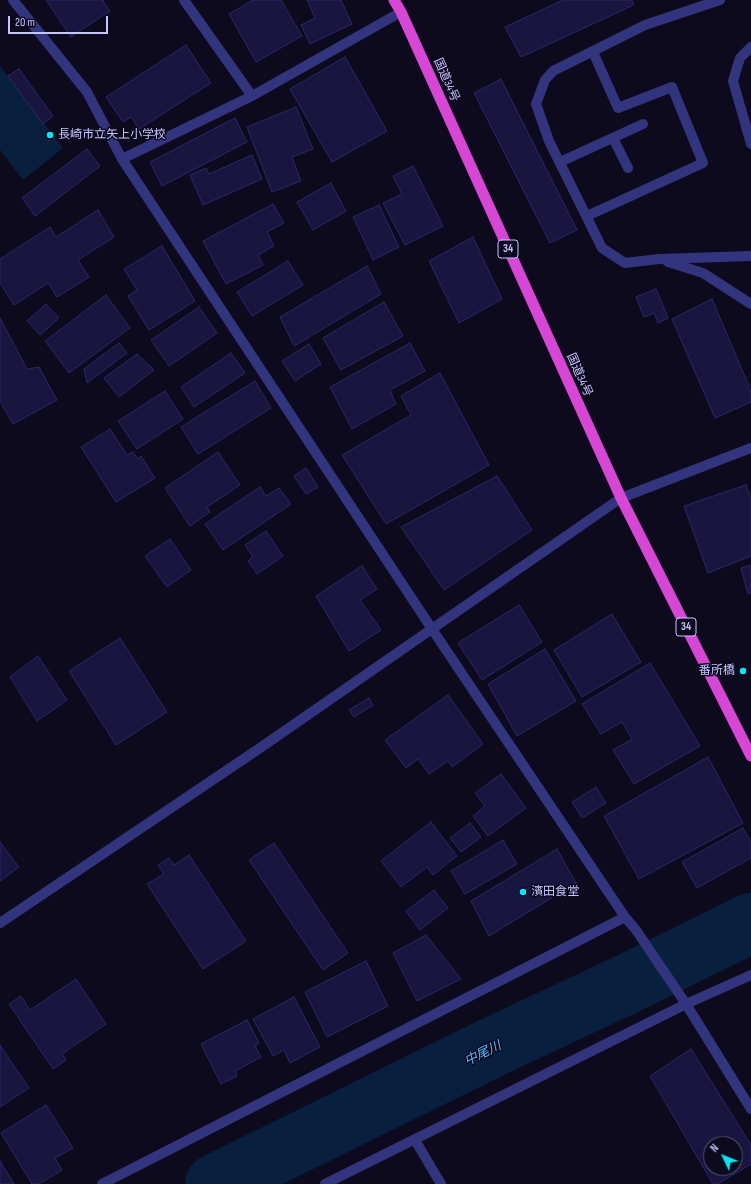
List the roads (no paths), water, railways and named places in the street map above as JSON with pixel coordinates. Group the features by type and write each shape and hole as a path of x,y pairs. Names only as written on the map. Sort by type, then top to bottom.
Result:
{"highway":[{"name":"国道34号","path":"394,0 401,12 621,498 751,756"}],"street":[{"path":"13,0 87,92 122,159 432,629 686,1004 751,1109"},
{"path":"184,0 252,96"},
{"path":"720,0 645,25 553,72 545,80 536,104 549,141 602,248 625,264 659,259 751,256"},
{"path":"122,159 252,96 401,12"},
{"path":"751,47 740,58 733,81 751,144"},
{"path":"587,216 703,163 672,87 618,108 593,52"},
{"path":"560,162 643,124"},
{"path":"613,138 628,168"},
{"path":"659,259 703,273 751,304"},
{"path":"0,923 260,748 621,498 751,448"},
{"path":"102,1184 625,916"},
{"path":"325,1184 686,1004 751,975"},
{"path":"415,1140 441,1184"}],"water":[{"path":"0,66 63,148 23,180 0,150"}],"waterway":[{"name":"中尾川","path":"215,1184 497,1045 627,984 751,923"}],"place":[{"name":"長崎市立矢上小学校","path":"50,135"},
{"name":"番所橋","path":"743,671"},
{"name":"濱田食堂","path":"523,892"}]}
